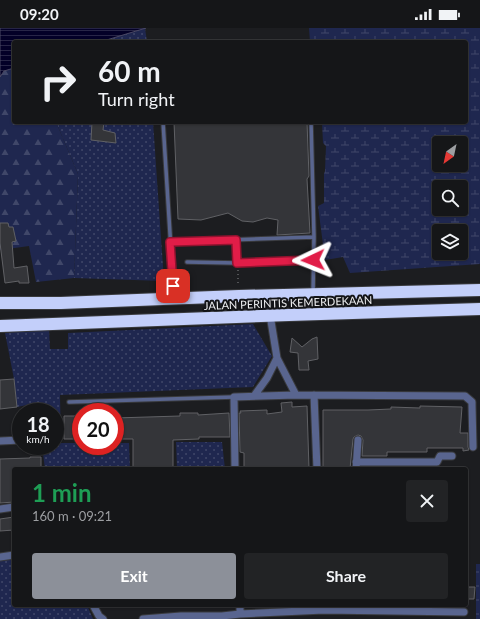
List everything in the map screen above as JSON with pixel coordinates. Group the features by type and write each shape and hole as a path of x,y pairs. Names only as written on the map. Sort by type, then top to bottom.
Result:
{"highway":[{"name":"JALAN PERINTIS KEMERDEKAAN","path":"0,303 61,303 238,296 480,290"},
{"name":"JALAN PERINTIS KEMERDEKAAN","path":"0,326 480,309"}],"street":[{"path":"270,316 277,358 296,394"},
{"path":"254,396 267,378 277,358"},
{"path":"235,467 234,397 296,394 465,396 472,402 473,447"},
{"path":"314,395 317,467"},
{"path":"0,441 12,440"},
{"path":"358,440 356,466 437,466 438,458 441,456 452,456"},
{"path":"0,509 12,507"},
{"path":"0,557 12,555"},
{"path":"94,607 102,618"},
{"path":"240,607 240,614"},
{"path":"143,619 221,618 240,614 275,616 324,608 354,611 464,612"},
{"path":"354,611 355,619"}],"lane":[{"path":"163,124 174,299"},
{"path":"311,124 314,237 313,294"},
{"path":"170,242 314,237"},
{"path":"236,240 237,263"},
{"path":"187,262 237,263 313,260"},
{"path":"69,402 234,397"}],"path":[{"path":"237,263 238,296"}],"green space":[{"path":"145,28 147,40 106,40"},
{"path":"309,28 480,28 480,264 350,273 343,257 325,260 318,206 324,203 326,146 323,143 322,124 468,124 468,40 310,40"},
{"path":"12,69 12,124 57,124 78,174 74,278 36,282 29,246 0,250 0,77 4,71"},
{"path":"57,124 153,124 164,281 74,278 78,174"},
{"path":"253,324 272,356 253,387 60,395 60,403 17,403 14,379 5,333 49,329 50,349 68,349 68,333"},
{"path":"176,442 222,442 225,467 177,467"},
{"path":"64,443 72,443 72,455 124,455 124,443 129,443 130,467 45,467 43,455 64,455"},
{"path":"12,553 12,607 88,607 93,619 0,619 0,555"},
{"path":"476,564 480,564 480,619 476,619"}],"shaded area":[{"path":"0,28 146,28 107,40 12,40 12,69 4,71 0,77"}],"building":[{"path":"92,124 104,124 103,130 115,133 116,143 91,140"},
{"path":"174,124 307,124 309,176 307,179 310,233 277,235 278,220 267,218 253,222 242,221 228,213 201,220 178,219"},
{"path":"0,223 8,223 9,227 13,227 16,241 12,242 14,268 27,266 29,283 19,283 19,281 5,283 0,243"},
{"path":"317,337 318,359 308,361 309,370 299,370 298,353 290,352 292,338 302,347"},
{"path":"14,379 17,403 12,403 12,408 0,409 0,380"},
{"path":"292,402 292,407 307,406 309,467 244,467 244,453 240,452 240,411 267,410 267,414 282,412 281,403"},
{"path":"420,406 462,407 460,433 468,433 469,450 463,451 463,448 427,448 427,452 387,452 387,456 362,456 363,440 361,436 358,435 353,439 350,467 323,467 323,410 391,409 391,407 420,408"},
{"path":"180,413 198,413 198,415 229,413 230,437 199,437 199,439 173,440 173,467 133,467 133,439 124,439 124,418 180,416"},
{"path":"64,416 72,416 72,439 64,439"},
{"path":"41,457 41,467 12,467 12,502 0,503 0,459"},
{"path":"12,517 12,530 0,531 0,519"},
{"path":"468,587 475,587 474,599 468,599"}],"route":[{"path":"173,286 170,242 236,240 237,263 313,260"}]}
